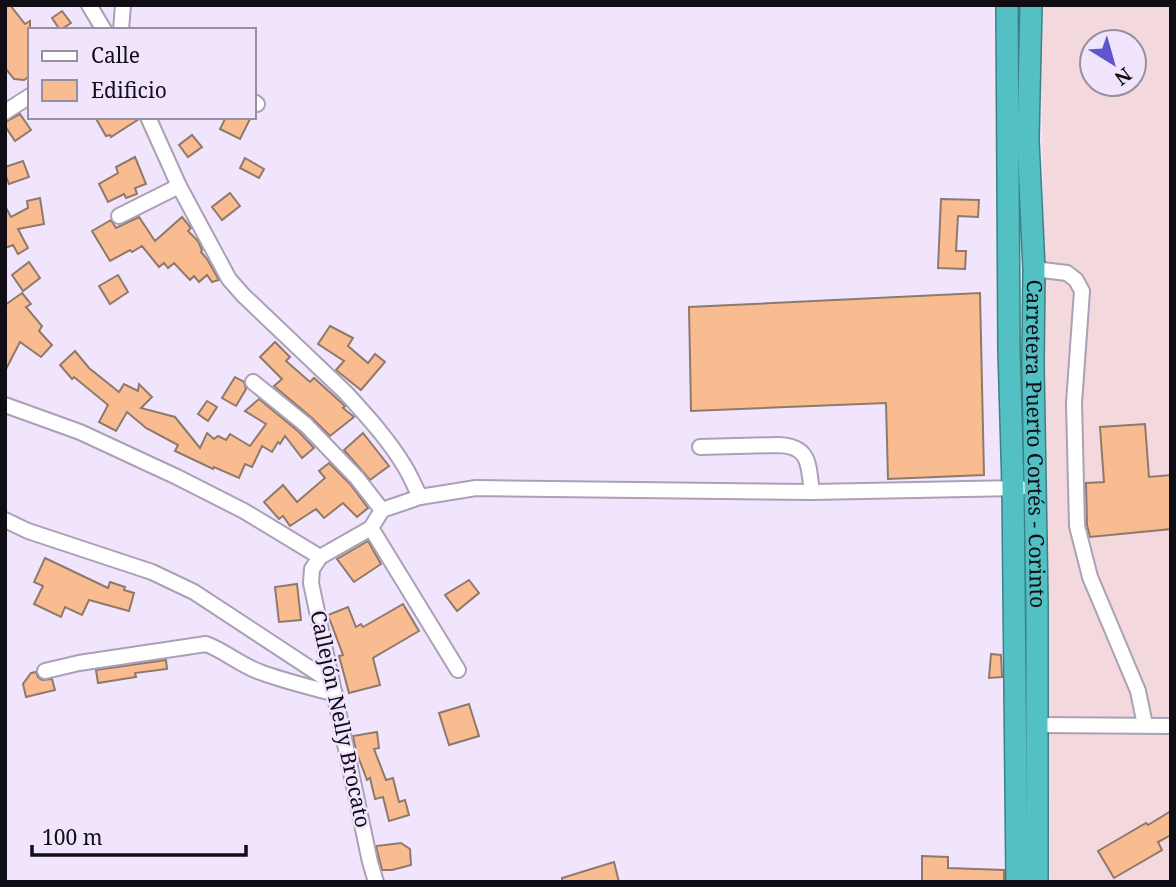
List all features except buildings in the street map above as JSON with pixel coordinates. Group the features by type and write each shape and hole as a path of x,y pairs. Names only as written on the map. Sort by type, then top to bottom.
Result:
{"highway":[{"name":"Carretera Puerto Cortés - Corinto","path":"1007,5 1009,350 1024,488 1038,725 1037,882"},
{"name":"Carretera Puerto Cortés - Corinto","path":"1017,882 1024,488 1034,269 1028,139 1031,5"}],"street":[{"path":"89,5 103,28"},
{"path":"121,28 123,5"},
{"path":"5,112 28,97"},
{"path":"149,119 179,186 229,279 346,393 389,442 420,497"},
{"path":"119,216 179,186"},
{"path":"1034,269 1068,274 1076,280 1082,291 1074,403 1077,526 1090,577 1138,691 1145,725"},
{"path":"253,382 306,425 357,478 382,510"},
{"path":"5,405 80,432 177,477 244,511 320,557 371,528 382,510 420,497 476,488 812,492 1024,488"},
{"path":"700,447 778,445 799,448 809,467 812,492"},
{"path":"5,520 28,531 152,572 194,592 333,688"},
{"path":"371,528 458,670"},
{"name":"Callejón Nelly Brocato","path":"320,557 312,569 311,583 376,882"},
{"path":"45,671 79,663 206,644 219,648 236,661 259,671 333,688"},
{"path":"1038,725 1168,726 1166,733 1170,741"}],"shaded area":[{"path":"1041,5 1171,5 1171,882 1050,882"}]}
